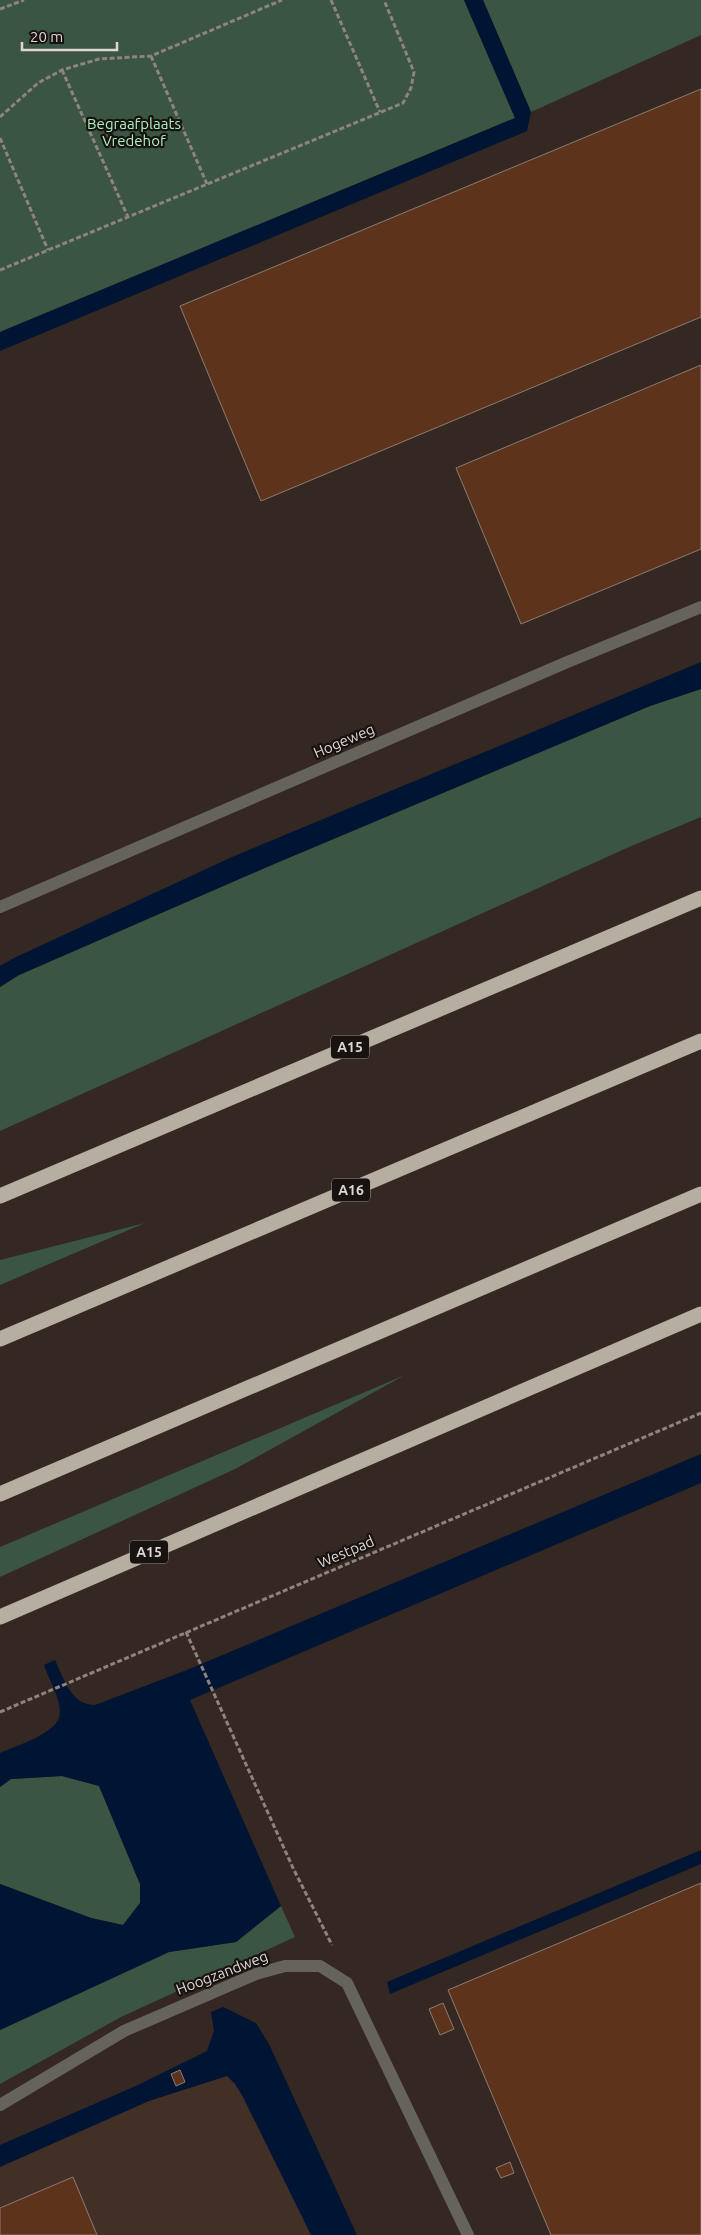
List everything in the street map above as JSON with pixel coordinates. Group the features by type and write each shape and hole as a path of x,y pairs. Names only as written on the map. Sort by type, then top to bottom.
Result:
{"highway":[{"name":"A15","path":"0,1196 701,898"},
{"name":"A16","path":"0,1339 701,1041"},
{"path":"0,1494 701,1194"},
{"name":"A15","path":"0,1618 701,1314"}],"street":[{"name":"Hogeweg","path":"0,908 565,663 701,607"},
{"name":"Hoogzandweg","path":"0,2105 124,2031 256,1974 285,1966 320,1966 347,1983"},
{"path":"347,1983 468,2235"}],"path":[{"path":"0,10 24,0"},
{"path":"0,117 38,83 62,70 99,59 151,56 282,0"},
{"path":"331,0 380,112"},
{"path":"0,270 403,103 411,88 414,72 384,0"},
{"path":"151,56 207,184"},
{"path":"62,70 128,217"},
{"path":"0,138 48,250"},
{"name":"Westpad","path":"0,1712 701,1413"},
{"path":"186,1632 218,1698 293,1868 333,1947 347,1983"}],"shaded area":[{"path":"247,2047 332,2235 0,2235 0,2159"}],"green space":[{"name":"Begraafplaats Vredehof","path":"0,0 464,0 515,118 0,332"},
{"path":"483,0 701,0 701,35 531,112"},
{"path":"701,689 701,817 629,847 0,1131 0,987 19,975 274,864 650,706"},
{"path":"145,1223 0,1285 0,1260"},
{"path":"405,1375 235,1469 0,1577 0,1547"},
{"path":"62,1776 99,1786 140,1884 140,1903 123,1925 91,1918 0,1884 0,1787 11,1779"},
{"path":"281,1906 295,1937 121,2017 0,2084 0,2030 169,1952 236,1942"}],"water":[{"path":"464,0 483,0 531,112 527,131 0,351 0,332 515,118"},
{"path":"701,662 701,689 650,706 274,864 19,975 0,987 0,966 14,958 232,857"},
{"path":"701,1454 701,1483 190,1700 281,1906 236,1942 169,1952 0,2030 0,1884 91,1918 123,1925 140,1903 140,1884 99,1786 62,1776 11,1779 0,1787 0,1753 45,1733 58,1720 60,1707 44,1665 55,1660 65,1683 74,1696 87,1704 95,1705 187,1670"},
{"path":"701,1850 701,1864 390,1994 387,1982"},
{"path":"223,2007 256,2023 269,2044 357,2235 311,2235 243,2097 235,2084 227,2076 149,2101 0,2167 0,2145 138,2085 207,2051 214,2031 211,2012"}],"building":[{"path":"701,89 701,317 261,501 180,306"},
{"path":"701,365 701,549 521,624 456,468"},
{"path":"701,1883 701,2235 551,2235 448,1990"},
{"path":"443,2003 454,2029 440,2035 429,2009"},
{"path":"180,2070 185,2082 176,2086 171,2074"},
{"path":"510,2162 514,2173 501,2178 496,2168"},
{"path":"73,2177 97,2235 0,2235 0,2208"}]}
